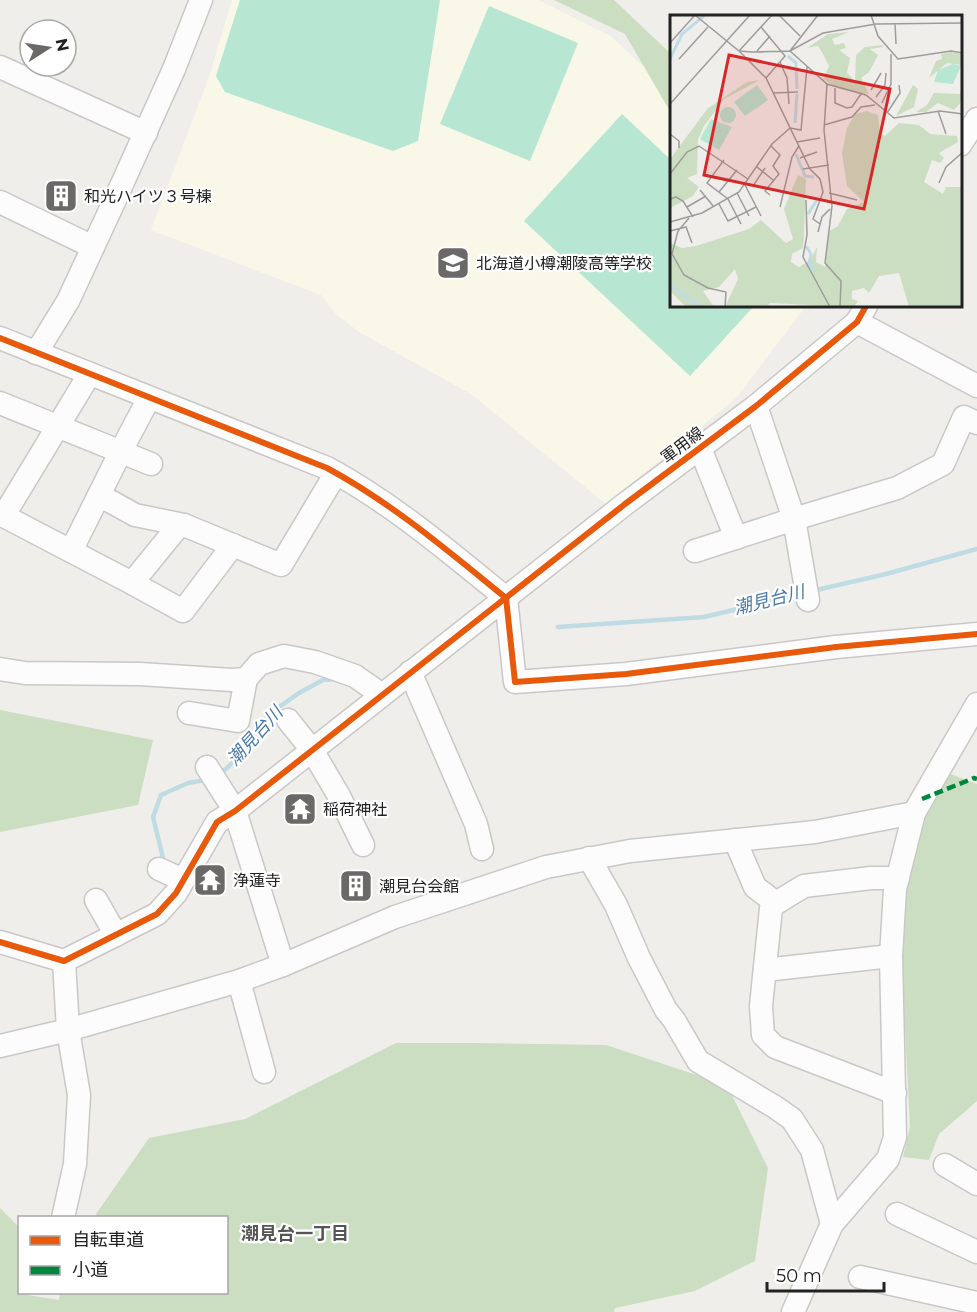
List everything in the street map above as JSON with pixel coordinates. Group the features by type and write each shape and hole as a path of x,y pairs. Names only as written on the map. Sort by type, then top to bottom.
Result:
{"street":[{"path":"36,353 68,301 146,133 201,0"},
{"path":"0,67 146,133"},
{"path":"962,142 977,119"},
{"path":"0,202 93,247"},
{"path":"861,314 977,386"},
{"name":"軍用線","path":"64,961 114,931 157,914 168,884 217,822 756,406 861,314"},
{"path":"0,338 327,468 355,483 393,509 506,598 515,682 626,674 836,647 977,634"},
{"path":"89,375 2,514 183,611 233,545"},
{"path":"71,551 149,398"},
{"path":"0,403 151,464"},
{"path":"756,406 794,519 807,594"},
{"path":"695,551 897,488 943,464 964,417 977,423"},
{"path":"700,448 736,538"},
{"path":"99,495 135,515 184,525 281,565 336,473"},
{"path":"132,583 176,529 184,525"},
{"path":"189,713 238,721 246,679 259,664 284,656 315,662 355,676 382,695"},
{"path":"0,669 25,674 140,674 246,679"},
{"path":"410,672 476,824 482,849"},
{"path":"793,1312 832,1224 888,1160 895,1137 891,956 895,889 914,813 977,704"},
{"path":"288,720 312,750 339,796 363,845"},
{"path":"211,773 234,811 283,965"},
{"path":"0,1046 68,1030 238,981 283,965 395,917 546,867 630,851 815,832 914,813"},
{"path":"735,840 755,887 776,903"},
{"path":"589,858 616,905 639,958 666,1010 698,1061 792,1119 812,1150 832,1224"},
{"path":"895,1093 775,1047 763,1035 761,1006 771,908 776,903 804,886 871,878 898,878"},
{"path":"96,900 114,931"},
{"path":"0,942 64,961 68,1030 79,1095 75,1164 63,1216"},
{"path":"765,970 891,956"},
{"path":"238,981 264,1072"},
{"path":"945,1165 977,1184"},
{"path":"897,1214 977,1252"},
{"path":"860,1276 966,1304"}],"shaded area":[{"name":"北海道小樽潮陵高等学校","path":"232,0 539,0 611,36 650,73 670,108 670,308 804,308 736,398 606,504 471,394 359,332 336,314 321,295 151,230 209,77"}],"green space":[{"path":"240,0 440,0 418,141 393,151 225,92 216,76"},
{"path":"554,0 614,0 670,53 670,111 625,34"},
{"path":"489,6 578,43 530,161 440,124"},
{"path":"622,114 670,159 670,308 752,308 690,376 524,221"},
{"path":"0,710 153,740 138,805 0,832"},
{"path":"948,773 977,784 977,1101 939,1134 929,1160 903,1157 910,1127 899,912 929,807"},
{"path":"396,1043 606,1045 727,1085 768,1168 755,1261 695,1291 615,1308 614,1312 0,1312 0,1208 18,1226 18,1294 59,1300 60,1294 228,1294 228,1216 95,1216 149,1138 245,1119"}],"waterway":[{"name":"潮見台川","path":"812,591 977,549"},
{"name":"潮見台川","path":"558,627 704,617 801,594"},
{"name":"潮見台川","path":"219,773 240,755 251,736 272,712 323,680 337,679"},
{"name":"潮見台川","path":"164,862 153,817 161,795 188,783 206,780"}],"marked path":[{"path":"922,799 974,778 977,779"}],"cycle path":[{"path":"0,942 64,961 157,914 176,893 217,822 235,811 625,504 756,406 857,322 865,308"},
{"path":"0,338 327,468 374,496 419,528 506,598 515,682 626,674 836,647 977,634"}],"place":[{"name":"和光ハイツ３号棟","path":"61,196"},
{"name":"北海道小樽潮陵高等学校","path":"453,263"},
{"name":"稲荷神社","path":"300,809"},
{"name":"浄蓮寺","path":"210,880"},
{"name":"潮見台会館","path":"356,886"}],"district":[{"name":"潮見台一丁目","path":"295,1234"}]}
